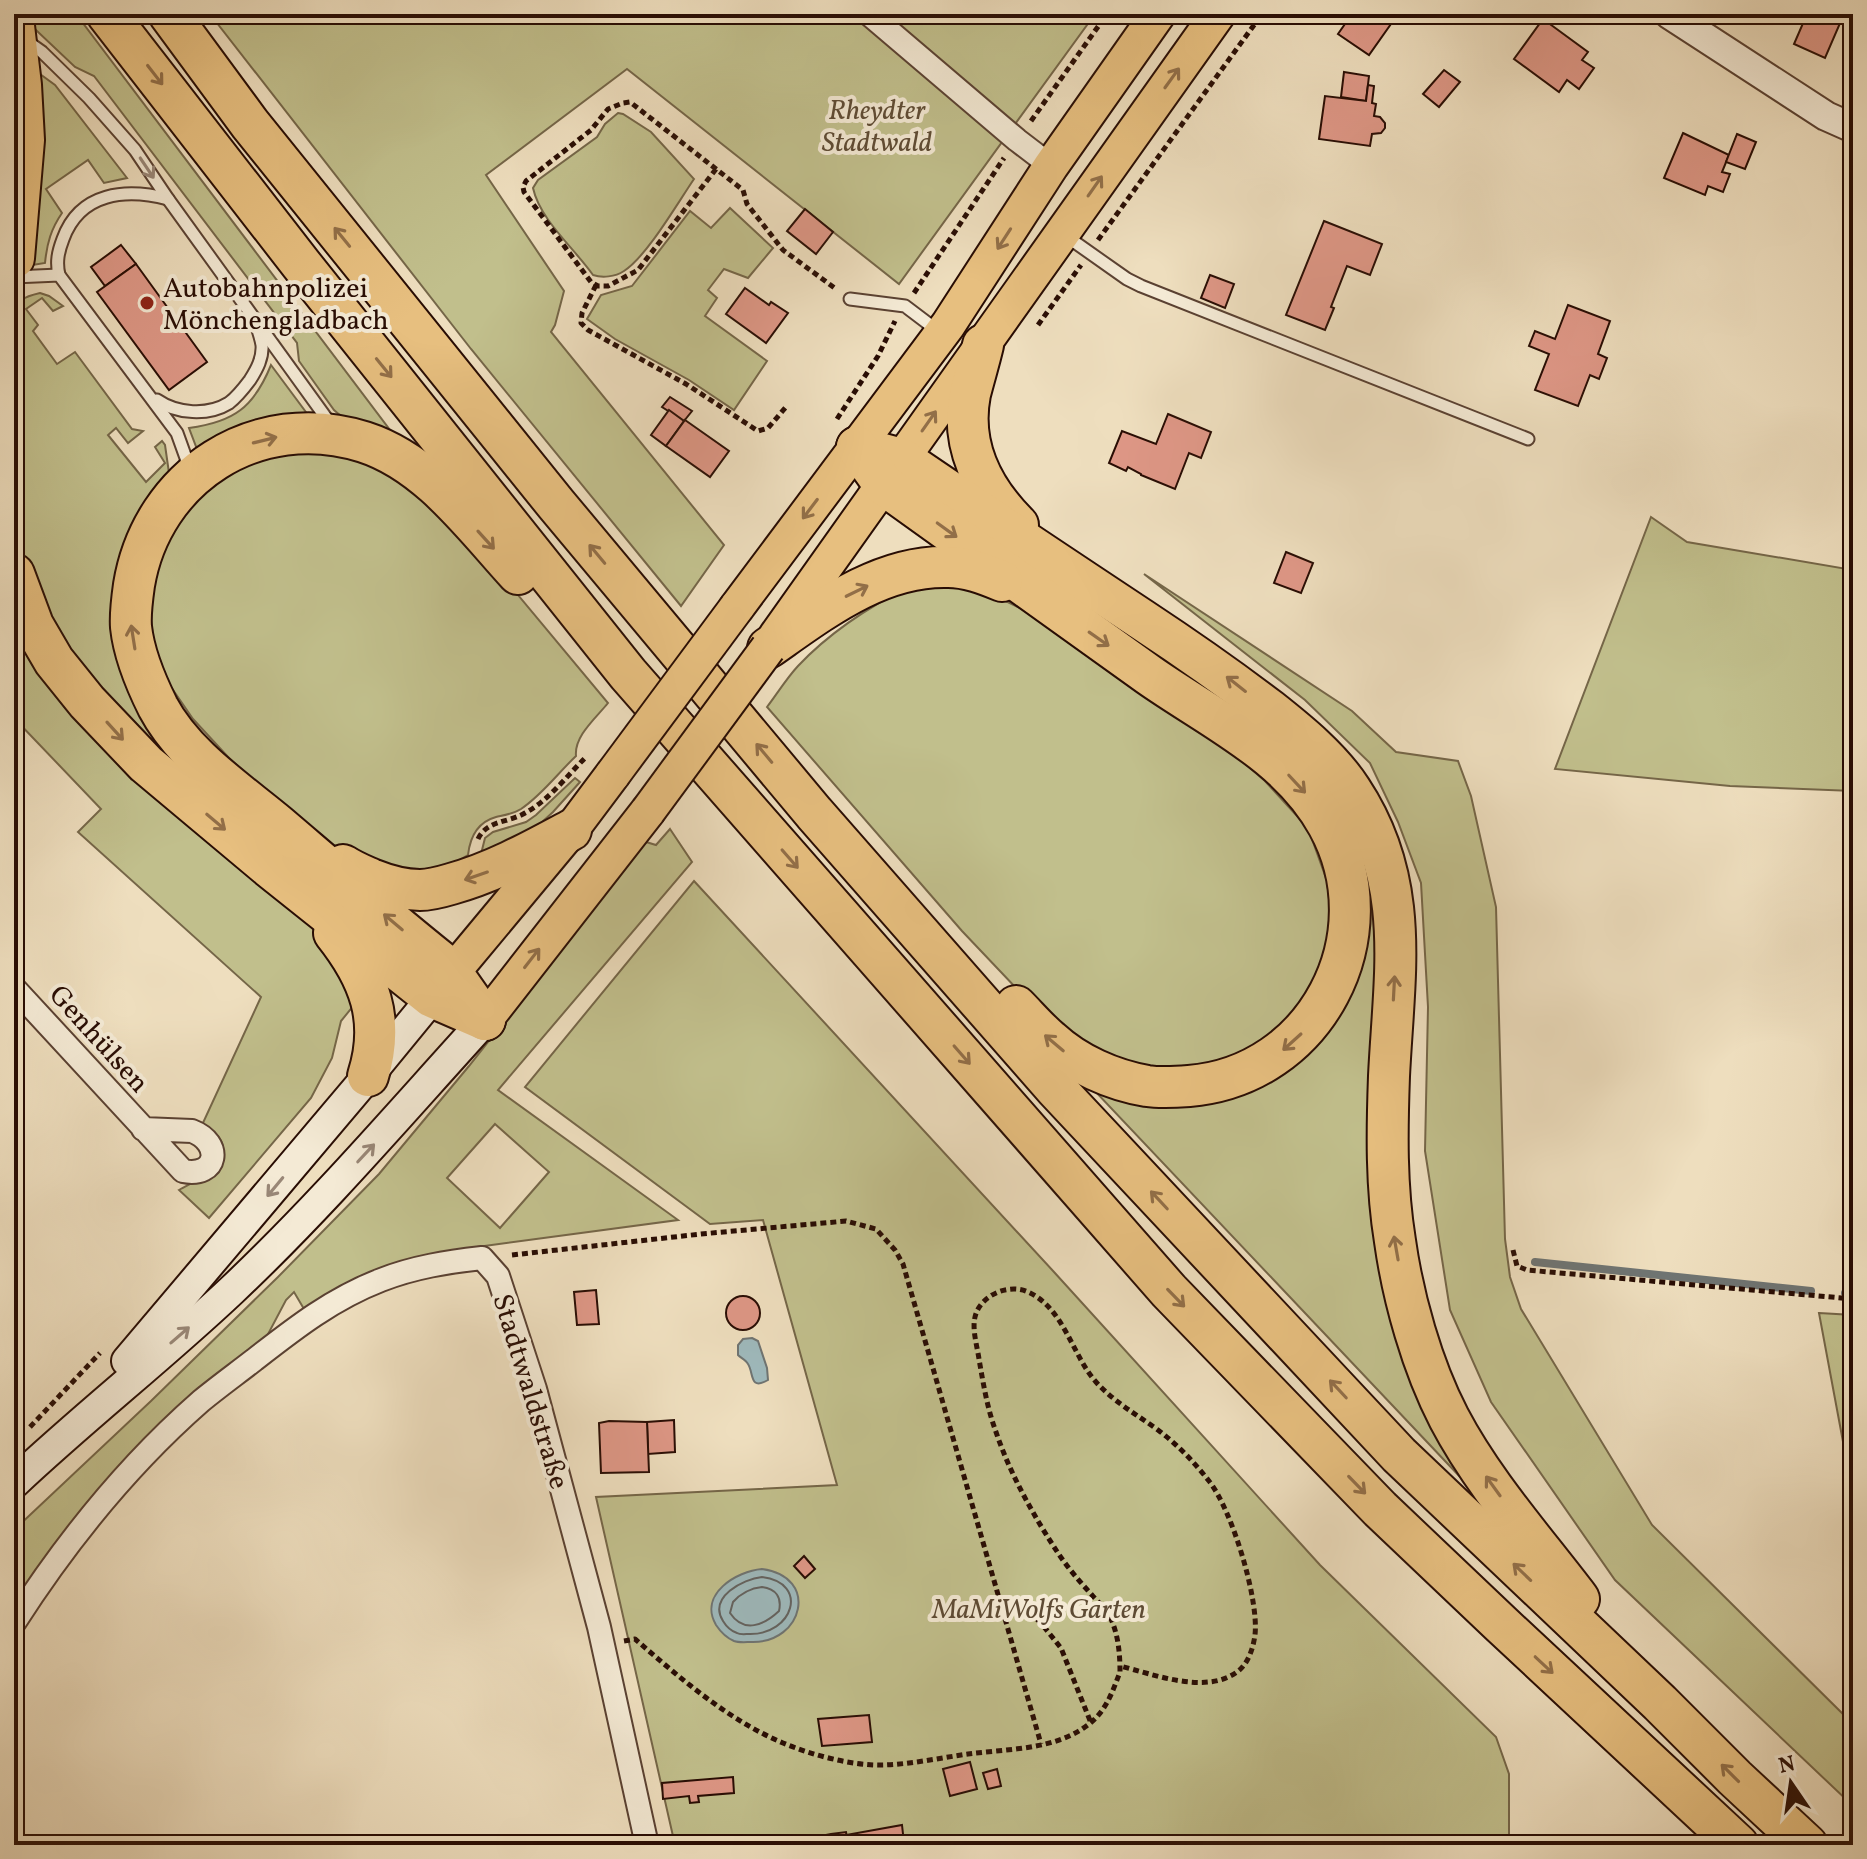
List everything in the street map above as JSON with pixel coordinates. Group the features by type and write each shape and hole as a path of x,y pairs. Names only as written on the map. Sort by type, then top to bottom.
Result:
{"highway":[{"path":"107,14 628,674 1169,1291 1380,1509 1738,1845"},
{"path":"169,14 250,124 556,504 814,813 1056,1089 1399,1455 1807,1845"},
{"path":"14,258 24,140 15,29"},
{"path":"814,813 939,921 1050,1041 1095,1070 1147,1086 1173,1087 1223,1081 1245,1073 1279,1053 1315,1019 1340,972 1348,935 1350,900 1346,875 1329,827 1300,785 1239,733 1173,692 1045,578 993,497 974,457 969,437 969,406 983,345"},
{"path":"485,1020 442,985 229,784 193,754 160,710 146,681 131,627 136,573 144,546 156,521 178,490 206,465 258,441 300,433 340,436 390,453 436,485 540,599 628,674"},
{"path":"846,434 893,472 1045,578 1222,673 1298,732 1349,787 1374,831 1386,866 1395,918 1388,1156 1394,1239 1411,1319 1435,1387 1464,1444 1523,1527 1660,1703"},
{"path":"768,648 853,592 914,570 947,567 1045,578"},
{"path":"14,574 33,625 54,661 87,702 146,764 269,867 329,927 350,953 361,972 376,1025 377,1040 368,1076"},
{"path":"229,784 350,870 380,883 403,888 435,888 470,879 571,830"},
{"path":"269,867 442,985"}],"main road":[{"path":"58,1441 194,1284 571,830 737,607 846,434 941,334 1051,166 1158,14"},
{"path":"14,1483 230,1292 366,1153 485,1020 648,811 768,648 1218,14"}],"street":[{"path":"869,14 1051,166"},
{"path":"1669,14 1826,116 1853,128"},
{"name":"Genhülsen","path":"14,988 143,1129"},
{"name":"Stadtwaldstraße","path":"14,1623 91,1515 203,1399 308,1318 356,1291 437,1263 482,1258 498,1276 535,1389 603,1645 647,1845"}],"lane":[{"path":"15,29 89,98 135,150 340,436"},
{"path":"168,199 120,193 83,209 66,229 57,264 59,275 177,433 189,479"},
{"path":"1062,234 1141,286 1524,434"},
{"path":"14,277 59,275"},
{"path":"850,299 905,306 941,334"},
{"path":"148,394 166,406 188,411 218,408 231,402 258,368 262,348 253,315"}],"path":[{"path":"846,434 893,324 1017,140 1107,14"},
{"path":"1038,325 1262,14"},
{"path":"716,169 638,270 608,286 591,282 523,187 526,181 591,130 608,109 630,102 743,190 747,204 783,250 850,299"},
{"path":"596,285 582,313 581,323 588,330 686,384 758,431 768,428 786,407"},
{"path":"482,1258 846,1221 876,1229 903,1264 1041,1744"},
{"path":"1513,1250 1517,1266 1527,1270 1853,1299"},
{"path":"603,1645 635,1639 670,1670 745,1725 785,1744 831,1759 882,1765 1041,1744 1066,1738 1091,1723 1101,1713 1120,1672 1120,1666 1120,1653 1108,1613 1058,1553 1019,1485 995,1429 976,1341 975,1318 981,1303 1007,1290 1025,1290 1049,1307 1098,1384 1119,1404 1189,1456 1212,1485 1229,1517 1242,1555 1255,1635 1248,1660 1236,1673 1209,1681 1176,1681 1120,1666"},
{"path":"1002,1606 1016,1604 1030,1613 1061,1648 1091,1723"}],"green space":[{"path":"19,14 76,14 402,446 356,429 334,410 299,361 297,343 94,76 75,67"},
{"name":"Rheydter Stadtwald","path":"210,14 1095,14 899,284 627,69 486,175 564,291 551,332 724,545 681,606 471,349"},
{"path":"29,66 55,85 127,178 104,183 88,160 46,189 62,213 50,236 45,263 26,266"},
{"path":"618,113 651,132 694,179 633,264 617,275 600,276 593,275 550,222 533,188 538,180 597,137 605,124"},
{"path":"730,208 773,248 748,278 724,269 708,290 717,298 705,316 767,361 734,410 587,319 601,295 632,286 690,211 711,228"},
{"path":"40,293 63,306 53,311 42,298 26,309 38,325 33,331 57,364 75,352 132,429 143,431 128,443 116,428 108,435 146,482 165,463 155,447 162,441 165,445 170,480 121,606 231,820 86,688 17,564 14,547 14,317 22,300"},
{"path":"271,365 314,423 200,457 189,428 218,422 240,410 257,392"},
{"path":"319,452 381,468 453,517 608,703 582,734 576,756 543,791 521,809 490,819 480,826 473,836 468,855 456,862 456,877 350,860 229,758 193,719 169,684 155,652 149,605 154,571 181,517 204,493 249,464 285,454"},
{"path":"1651,517 1687,542 1853,570 1853,791 1730,786 1555,769"},
{"path":"1144,574 1352,711 1396,752 1458,761 1471,796 1496,907 1505,1239 1510,1277 1521,1309 1652,1525 1853,1724 1853,1806 1615,1580 1491,1402 1450,1310 1425,1151 1428,1007 1421,883 1398,822 1370,763 1305,700"},
{"path":"912,585 979,588 1038,617 1221,743 1265,781 1308,828 1327,881 1331,915 1328,948 1305,1001 1276,1033 1248,1052 1169,1071 1118,1059 1083,1044 1017,989 962,931 767,707 794,671 823,642 866,611"},
{"path":"1111,613 1236,700 1345,799 1383,910 1377,1110 1464,1481 1092,1088 1156,1098 1339,1003 1329,809 1103,626"},
{"path":"14,629 32,664 66,709 111,754 330,944 359,999 341,1021 332,1058 311,1098 209,1218 179,1190 215,1168 223,1155 220,1139 202,1125 261,997 78,832 101,809 14,718"},
{"path":"575,778 580,782 529,834 480,858 485,838 493,832 526,822"},
{"path":"670,829 692,862 498,1090 678,1220 425,1257 304,1309 294,1292 286,1300 266,1338 14,1605 14,1530 151,1401 379,1174 469,1066 646,842 656,845","holes":["495,1124 549,1172 500,1228 447,1178"]},
{"name":"MaMiWolfs Garten","path":"694,881 1320,1565 1496,1737 1509,1774 1509,1837 1504,1845 675,1845 596,1497 837,1485 763,1220 710,1224 525,1087"},
{"path":"1819,1313 1853,1315 1853,1490 1852,1490"}],"water":[{"path":"743,1339 758,1341 767,1368 768,1380 762,1383 753,1380 748,1364 738,1355 738,1345"},
{"path":"762,1569 780,1574 792,1584 798,1596 798,1609 783,1632 769,1639 734,1641 716,1625 712,1603 716,1594 732,1579"}],"building":[{"path":"1352,14 1398,14 1369,55 1338,34"},
{"path":"1807,14 1844,14 1825,58 1794,44"},
{"path":"1543,19 1588,52 1582,60 1594,68 1579,89 1567,80 1559,92 1514,59"},
{"path":"1444,70 1460,82 1439,107 1423,94"},
{"path":"1344,72 1369,76 1366,101 1341,97"},
{"path":"1368,85 1374,86 1374,116 1385,123 1381,133 1372,134 1370,146 1319,139 1325,96 1366,101"},
{"path":"1683,133 1729,155 1722,172 1730,174 1723,192 1708,186 1705,195 1664,178"},
{"path":"1737,134 1756,142 1745,169 1726,162"},
{"path":"805,209 833,232 816,254 787,231"},
{"path":"1324,221 1382,244 1370,275 1347,266 1325,330 1286,315"},
{"path":"121,245 136,264 105,286 91,267"},
{"path":"136,264 207,362 169,390 97,292"},
{"path":"1210,275 1234,284 1225,308 1201,298"},
{"path":"745,288 769,305 771,302 788,313 766,343 726,314"},
{"path":"1568,305 1610,321 1598,354 1607,358 1599,379 1590,375 1578,406 1535,390 1549,354 1529,346 1535,331 1555,339"},
{"path":"670,397 692,411 684,421 662,407"},
{"path":"669,410 684,421 666,446 651,435"},
{"path":"1168,414 1211,432 1201,458 1189,453 1175,489 1128,467 1126,471 1109,463 1122,431 1156,444"},
{"path":"685,420 729,451 710,477 666,446"},
{"path":"1286,552 1313,563 1301,593 1274,583"},
{"path":"596,1290 599,1324 577,1325 574,1292"},
{"path":"743,1296 755,1301 760,1313 755,1325 743,1330 731,1325 726,1313 731,1301"},
{"path":"674,1420 675,1452 648,1454 647,1422"},
{"path":"647,1422 649,1472 601,1473 599,1423"},
{"path":"804,1556 815,1569 805,1578 794,1566"},
{"path":"869,1715 872,1742 822,1746 818,1719"},
{"path":"970,1762 977,1789 950,1796 943,1769"},
{"path":"997,1769 1001,1786 988,1789 983,1773"},
{"path":"733,1777 734,1793 698,1796 699,1802 690,1803 689,1796 663,1799 662,1783"},
{"path":"902,1825 904,1843 848,1845 846,1835"},
{"path":"846,1832 848,1845 775,1845 831,1834"}],"waterway":[{"path":"1535,1262 1811,1291"},
{"path":"1845,1293 1853,1294"}],"place":[{"name":"Autobahnpolizei Mönchengladbach","path":"147,303"}]}
